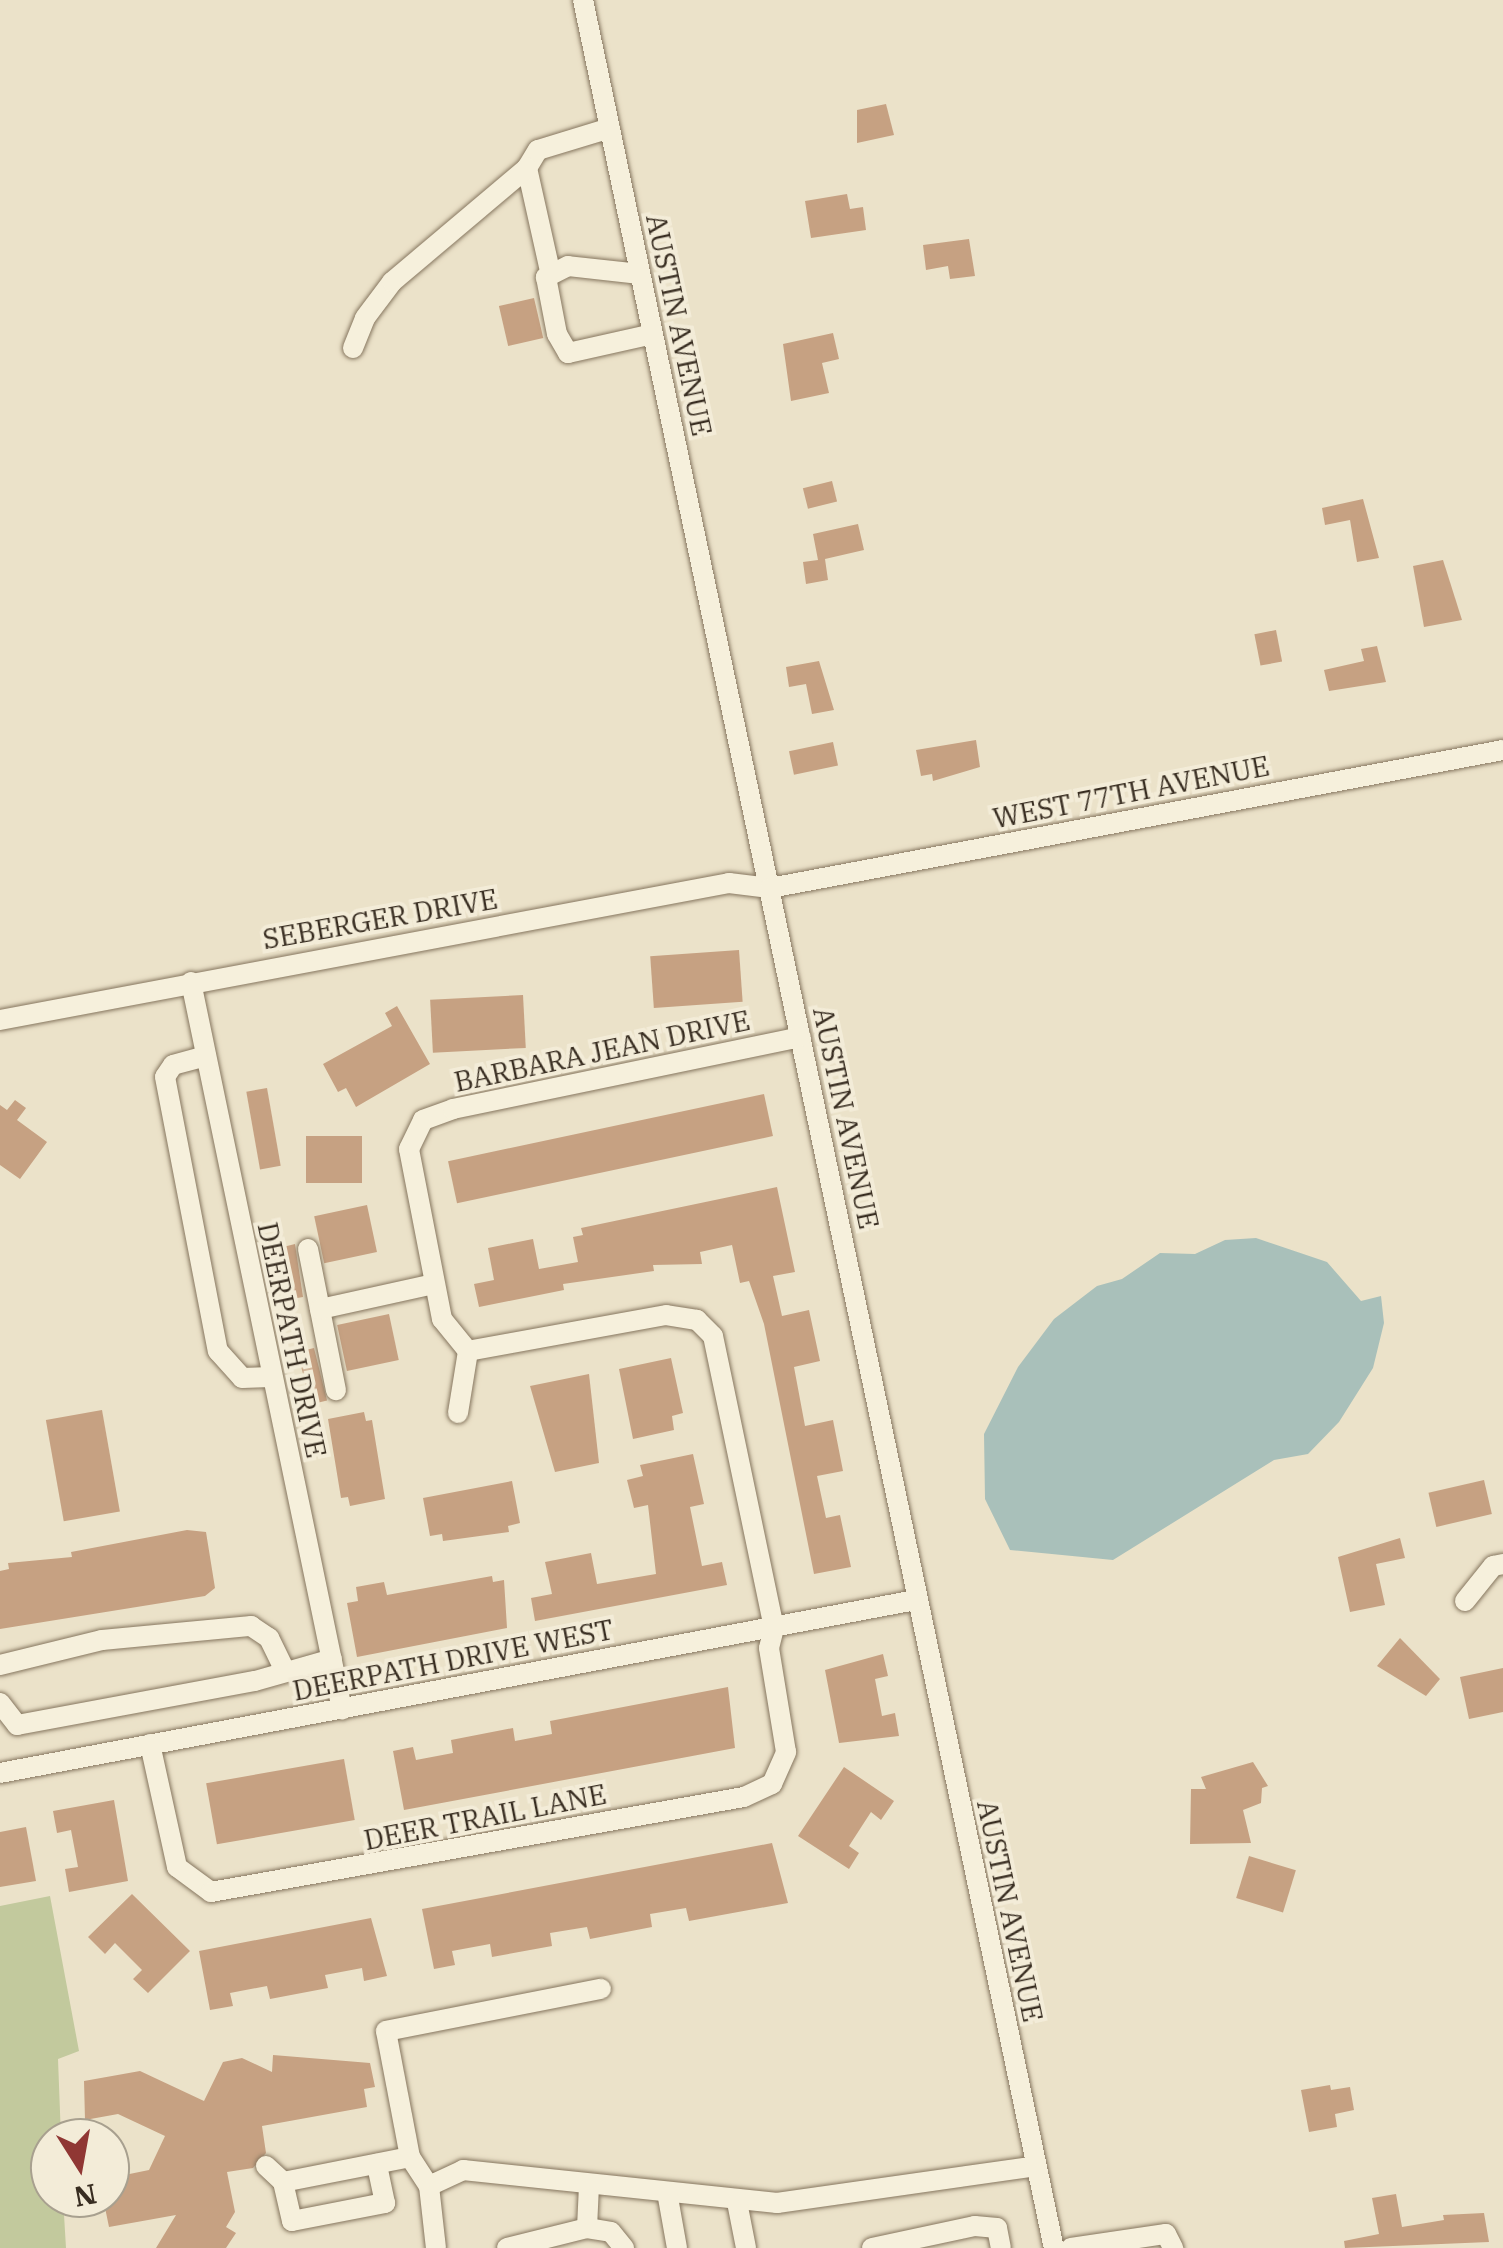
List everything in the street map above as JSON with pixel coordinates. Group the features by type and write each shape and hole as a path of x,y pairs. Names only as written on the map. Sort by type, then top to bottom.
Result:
{"street":[{"name":"AUSTIN AVENUE","path":"582,0 1054,2248"},
{"path":"353,348 392,282 527,168 538,150 610,128"},
{"path":"527,168 550,271 557,334 568,352 653,334"},
{"path":"550,271 568,266 640,274"},
{"name":"WEST 77TH AVENUE","path":"770,888 1503,750"},
{"name":"SEBERGER DRIVE","path":"0,1020 729,882 770,888"},
{"name":"DEERPATH DRIVE","path":"191,982 342,1709"},
{"name":"BARBARA JEAN DRIVE","path":"468,1351 452,1339 434,1284 410,1164 412,1134 423,1120 802,1037"},
{"path":"206,1056 173,1064 165,1077 214,1331 228,1368 242,1378 270,1376"},
{"path":"308,1249 336,1390"},
{"path":"320,1309 434,1284"},
{"path":"458,1412 468,1351 666,1315 697,1320 714,1336 774,1628"},
{"path":"1466,1601 1493,1566 1503,1564"},
{"name":"DEERPATH DRIVE WEST","path":"0,1773 916,1600"},
{"path":"0,1665 102,1640 251,1626 268,1638 285,1671"},
{"name":"DEER TRAIL LANE","path":"150,1744 177,1867 211,1892 515,1840 744,1797 772,1784 786,1752 769,1648 774,1628"},
{"path":"0,1703 18,1726 332,1659"},
{"path":"436,2248 430,2186 410,2157 386,2031 601,1989"},
{"path":"284,2182 410,2157"},
{"path":"266,2166 284,2182 292,2221 385,2203 377,2164"},
{"path":"430,2186 463,2170 738,2202 859,2195 1036,2166"},
{"path":"587,2228 589,2185"},
{"path":"667,2192 676,2248"},
{"path":"738,2202 746,2248"},
{"path":"872,2248 975,2226 997,2228 1000,2248"},
{"path":"506,2248 587,2228 616,2243"},
{"path":"1071,2248 1166,2234 1173,2248"}],"green space":[{"path":"50,1896 79,2051 58,2059 60,2118 30,2118 30,2218 64,2218 66,2248 0,2248 0,1906"}],"water":[{"path":"1256,1238 1327,1262 1361,1301 1381,1296 1384,1323 1373,1368 1339,1422 1308,1454 1274,1460 1113,1560 1010,1550 985,1499 984,1434 1018,1367 1054,1319 1097,1286 1122,1279 1160,1253 1195,1254 1225,1240"}],"building":[{"path":"886,104 894,135 857,143 857,110"},
{"path":"847,194 850,209 863,207 866,230 811,238 805,201"},
{"path":"969,239 975,276 950,279 948,266 926,270 923,245"},
{"path":"534,298 543,338 508,346 499,306"},
{"path":"833,333 839,359 822,363 829,393 791,401 783,344"},
{"path":"832,481 837,501 808,509 803,488"},
{"path":"1363,499 1379,558 1357,562 1350,520 1325,525 1322,508"},
{"path":"858,524 864,550 825,559 828,580 806,584 803,562 818,560 813,534"},
{"path":"1443,560 1462,620 1424,627 1413,566"},
{"path":"1276,630 1282,661 1261,666 1254,634"},
{"path":"1377,646 1386,682 1329,691 1324,670 1364,661 1361,649"},
{"path":"819,661 834,710 812,714 806,684 789,687 786,667"},
{"path":"976,740 980,767 933,781 932,774 921,776 916,750"},
{"path":"833,742 838,765 794,775 789,751"},
{"path":"739,950 743,1002 654,1008 650,956"},
{"path":"523,995 526,1048 433,1053 430,1000"},
{"path":"397,1006 430,1064 356,1107 346,1088 338,1092 323,1064 392,1026 385,1013"},
{"path":"267,1088 281,1166 260,1169 246,1092"},
{"path":"764,1094 773,1136 457,1203 448,1161"},
{"path":"15,1100 26,1108 17,1120 47,1142 20,1179 0,1165 0,1105 7,1110"},
{"path":"306,1136 362,1136 362,1183 306,1183"},
{"path":"777,1187 795,1272 773,1276 782,1316 809,1310 820,1361 794,1367 805,1426 833,1420 843,1471 817,1476 826,1518 840,1515 851,1567 814,1574 764,1324 749,1281 740,1283 732,1245 700,1252 702,1264 653,1265 654,1271 563,1284 564,1290 479,1307 474,1284 494,1280 488,1248 533,1239 539,1269 578,1262 573,1237 583,1235 581,1228"},
{"path":"367,1205 377,1252 324,1263 314,1216"},
{"path":"295,1244 303,1297 286,1300 275,1249"},
{"path":"389,1314 399,1360 347,1371 337,1325"},
{"path":"314,1348 327,1400 311,1405 298,1352"},
{"path":"671,1358 683,1413 672,1416 674,1430 633,1439 619,1369"},
{"path":"589,1374 599,1463 555,1472 530,1386"},
{"path":"102,1410 120,1511 64,1521 46,1420"},
{"path":"364,1412 366,1421 372,1420 385,1499 350,1506 348,1497 341,1498 328,1419"},
{"path":"693,1454 704,1504 690,1507 702,1566 722,1562 727,1585 535,1621 531,1598 552,1594 545,1562 591,1553 597,1584 656,1574 648,1505 634,1508 627,1480 643,1476 640,1465"},
{"path":"1484,1480 1492,1514 1436,1527 1428,1493"},
{"path":"512,1481 520,1523 508,1526 509,1532 443,1541 442,1534 430,1536 423,1498"},
{"path":"187,1530 206,1532 215,1588 205,1596 0,1629 0,1571 9,1569 8,1563 72,1557 71,1552"},
{"path":"1400,1538 1405,1558 1376,1564 1385,1605 1350,1612 1338,1557"},
{"path":"492,1576 493,1582 504,1580 507,1628 357,1657 347,1603 358,1601 356,1587 384,1582 387,1595"},
{"path":"1400,1638 1440,1679 1426,1696 1377,1666"},
{"path":"883,1654 888,1676 875,1679 882,1716 895,1713 899,1736 839,1743 825,1670"},
{"path":"1503,1668 1503,1712 1469,1719 1460,1677"},
{"path":"728,1687 735,1748 404,1810 393,1751 413,1747 416,1760 453,1753 451,1740 513,1728 515,1741 552,1734 550,1721"},
{"path":"344,1759 355,1820 217,1844 206,1783"},
{"path":"1253,1762 1268,1786 1262,1788 1261,1803 1243,1810 1251,1843 1190,1844 1191,1789 1206,1789 1201,1777"},
{"path":"844,1767 894,1801 881,1820 871,1812 849,1846 859,1853 849,1869 798,1836"},
{"path":"114,1800 128,1881 69,1892 65,1869 78,1867 71,1830 57,1833 53,1811"},
{"path":"26,1827 36,1881 0,1887 0,1832"},
{"path":"772,1843 788,1903 689,1921 686,1908 650,1914 652,1927 590,1939 587,1927 550,1933 552,1946 492,1957 490,1944 452,1951 455,1965 434,1969 422,1909"},
{"path":"1249,1856 1296,1870 1283,1912 1236,1898"},
{"path":"132,1894 190,1951 148,1993 133,1979 142,1970 115,1943 105,1954 88,1937"},
{"path":"371,1918 387,1976 364,1981 362,1968 325,1975 328,1988 270,1999 267,1986 230,1993 233,2006 210,2010 199,1951"},
{"path":"273,2055 370,2063 375,2087 364,2089 367,2107 262,2126 266,2153 253,2168 227,2172 235,2212 226,2227 236,2233 226,2248 156,2248 176,2215 109,2227 107,2218 130,2218 130,2174 149,2170 165,2136 118,2114 85,2118 84,2081 140,2071 204,2101 223,2062 242,2058 272,2072"},
{"path":"1330,2085 1331,2090 1350,2087 1354,2110 1335,2114 1337,2127 1309,2132 1301,2090"},
{"path":"1396,2194 1402,2227 1444,2220 1443,2215 1484,2213 1489,2242 1345,2248 1344,2241 1379,2234 1372,2198"}]}
